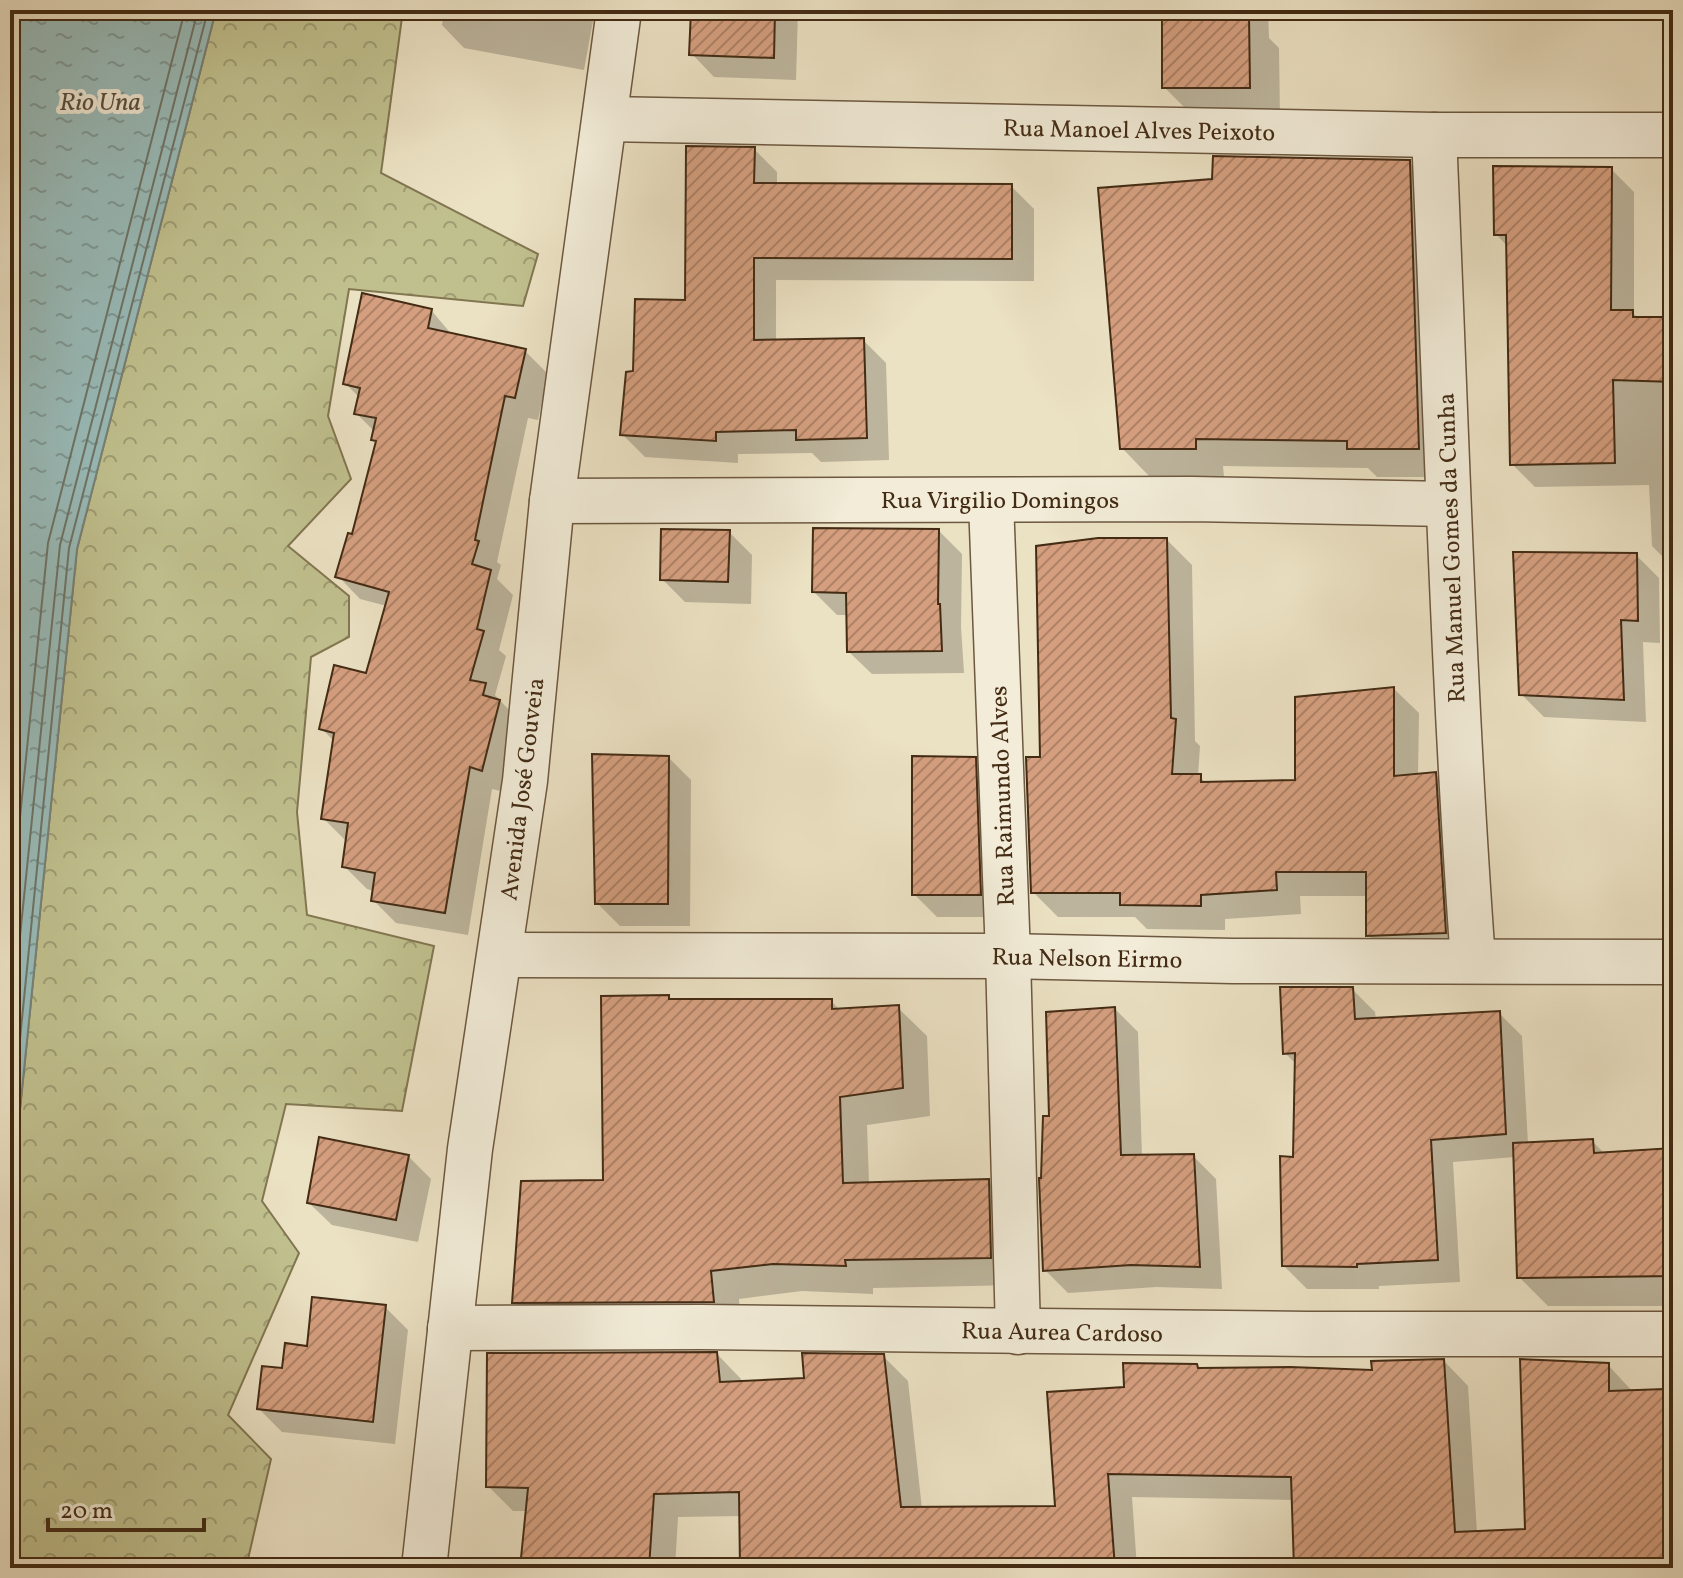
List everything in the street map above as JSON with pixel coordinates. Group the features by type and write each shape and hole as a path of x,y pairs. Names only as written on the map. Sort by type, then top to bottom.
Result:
{"street":[{"name":"Avenida José Gouveia","path":"424,1568 470,1149 501,955 535,692 552,501 619,10"},
{"name":"Rua Manoel Alves Peixoto","path":"605,119 1434,135 1673,135"},
{"name":"Rua Manuel Gomes da Cunha","path":"1434,135 1447,504 1473,961"},
{"name":"Rua Virgilio Domingos","path":"552,501 1192,499 1447,504"},
{"name":"Rua Raimundo Alves","path":"991,501 1018,1332"},
{"name":"Rua Nelson Eirmo","path":"501,955 1673,962"},
{"name":"Rua Aurea Cardoso","path":"450,1328 1673,1334"}],"green space":[{"path":"216,10 403,10 381,173 538,254 523,306 349,289 328,416 351,479 288,546 349,596 349,637 311,657 297,812 307,915 434,946 402,1111 286,1104 262,1201 299,1253 228,1415 271,1459 246,1568 17,1568 19,1119 77,549"}],"water":[{"name":"Rio Una","path":"10,10 216,10 77,549 19,1119 17,1568 10,1568"}],"building":[{"path":"691,10 775,10 774,58 689,55"},
{"path":"1162,10 1239,10 1239,16 1249,15 1250,88 1162,88"},
{"path":"686,146 755,147 754,183 1012,184 1012,259 754,258 754,340 864,338 867,438 796,440 796,430 716,432 716,441 620,435 626,372 633,371 635,299 685,300"},
{"path":"1213,156 1410,160 1419,449 1347,449 1347,441 1196,439 1196,449 1120,449 1098,188 1212,179"},
{"path":"1493,166 1612,167 1611,310 1633,310 1633,317 1673,317 1673,382 1613,380 1615,463 1510,465 1506,235 1494,235"},
{"path":"362,293 432,309 428,328 526,349 515,398 505,396 475,540 479,541 472,564 491,570 477,629 484,631 470,680 486,683 483,695 500,700 482,771 470,767 445,913 371,901 375,873 342,867 348,823 321,819 334,733 319,729 334,665 366,673 389,592 335,577 348,533 352,534 376,441 371,440 376,418 354,414 360,388 343,384"},
{"path":"813,528 939,529 938,604 942,651 847,652 846,593 812,592"},
{"path":"661,529 730,530 728,582 660,580"},
{"path":"1098,538 1167,538 1171,718 1176,719 1172,774 1201,774 1201,782 1295,780 1295,697 1394,687 1394,776 1436,772 1446,933 1366,936 1366,872 1276,872 1277,890 1201,895 1201,906 1120,905 1120,893 1031,893 1026,757 1040,757 1036,546"},
{"path":"1513,552 1637,553 1638,621 1621,620 1624,700 1519,695"},
{"path":"592,754 669,756 668,904 595,904"},
{"path":"912,756 976,757 981,895 912,895"},
{"path":"1280,987 1353,987 1355,1019 1500,1011 1506,1134 1431,1140 1438,1260 1357,1264 1357,1267 1282,1266 1280,1156 1293,1157 1295,1053 1283,1054"},
{"path":"669,995 669,999 832,999 832,1009 899,1005 903,1088 840,1097 843,1183 989,1179 991,1258 845,1260 846,1266 773,1264 711,1271 714,1302 512,1303 521,1181 603,1180 601,996"},
{"path":"1115,1007 1121,1155 1194,1154 1200,1267 1131,1265 1043,1271 1039,1178 1043,1116 1049,1116 1046,1012"},
{"path":"319,1137 409,1155 396,1220 307,1203"},
{"path":"1593,1139 1594,1153 1673,1148 1673,1276 1517,1278 1513,1143"},
{"path":"312,1297 386,1305 373,1422 257,1409 262,1366 282,1368 285,1343 307,1346"},
{"path":"717,1352 720,1382 804,1378 802,1353 884,1354 901,1507 1055,1506 1047,1392 1124,1387 1123,1363 1197,1364 1198,1368 1372,1370 1371,1361 1444,1359 1455,1532 1525,1529 1520,1359 1609,1363 1609,1391 1665,1389 1673,1487 1673,1568 1294,1568 1291,1477 1108,1474 1115,1568 740,1568 739,1492 654,1494 649,1568 520,1568 528,1488 486,1487 487,1353"}]}
